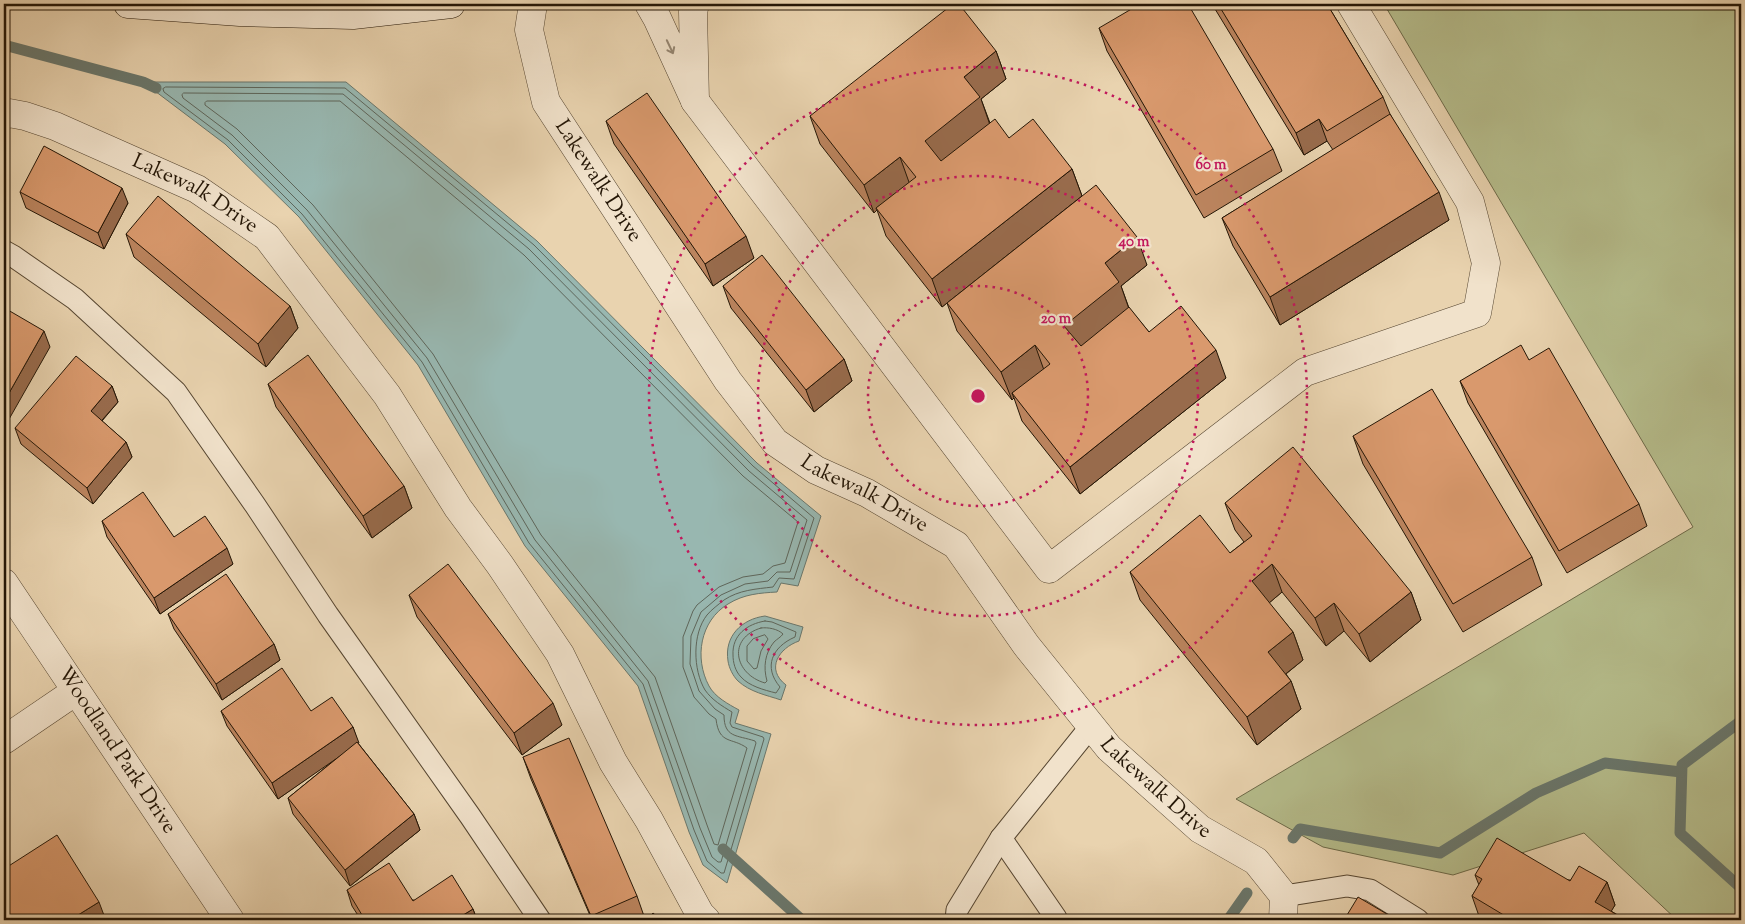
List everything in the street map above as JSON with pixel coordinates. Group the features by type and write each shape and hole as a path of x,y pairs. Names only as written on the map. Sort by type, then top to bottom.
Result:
{"street":[{"path":"128,4 240,12 354,15 451,4"},
{"name":"Lakewalk Drive","path":"533,4 529,30 546,102 728,382 775,442 816,470 867,493 956,545 1026,645 1110,748 1200,829 1256,861 1284,908"},
{"path":"648,4 657,18 695,101 1050,569 1305,372 1477,314 1486,263 1470,202 1351,4"},
{"path":"695,4 693,12 695,101"},
{"name":"Lakewalk Drive","path":"4,115 10,113 25,116 55,126 198,190 267,237 387,395 458,508 500,565 560,654 612,762 649,820 700,914 706,920"},
{"name":"Woodland Park Drive","path":"4,583 230,920"},
{"path":"4,740 76,691"}],"lane":[{"path":"4,251 75,299 176,392 540,920"},
{"path":"956,920 957,910 1001,838 1091,726"},
{"path":"1001,838 1056,918 1055,920"},
{"path":"1284,908 1346,886 1370,890 1418,920"}],"green space":[{"path":"1384,4 1741,4 1741,920 1677,920 1584,833 1453,875 1323,847 1236,799 1693,527"}],"water":[{"path":"143,82 346,82 537,241 757,463 821,516 798,586 781,583 777,592 746,596 728,604 711,620 702,641 701,652 704,675 709,686 718,697 739,710 735,723 771,734 727,883 703,865 689,832 638,686 525,546 418,365 299,217 225,144"},
{"path":"765,616 803,627 799,641 786,649 777,660 776,672 786,685 781,700 758,693 743,685 733,674 728,661 727,652 729,644 736,630 749,621"}],"building":[{"path":"953,4 959,4 996,51 964,77 980,97 925,141 941,161 995,119 1009,138 1033,119 1072,169 932,279 876,208 916,177 900,157 864,185 810,116"},
{"path":"1140,4 1188,4 1273,149 1196,195 1099,28"},
{"path":"1218,4 1327,4 1383,97 1327,131 1319,119 1296,133"},
{"path":"647,93 746,236 705,264 606,121"},
{"path":"1390,114 1439,192 1270,297 1222,218"},
{"path":"44,146 122,188 98,233 20,192"},
{"path":"1096,185 1137,237 1105,263 1119,282 1064,326 1081,346 1129,307 1149,332 1181,306 1216,350 1070,467 1012,393 1050,364 1035,345 1001,372 947,303"},
{"path":"158,196 290,306 258,344 126,234"},
{"path":"762,255 844,359 806,390 723,286"},
{"path":"8,310 44,331 4,402 4,317"},
{"path":"1521,345 1529,360 1549,348 1639,504 1559,551 1460,381"},
{"path":"308,355 404,486 363,516 268,384"},
{"path":"76,356 112,386 91,411 126,442 87,488 15,428"},
{"path":"1432,389 1532,557 1453,604 1353,436"},
{"path":"1293,447 1411,592 1359,634 1334,603 1315,618 1272,564 1252,581 1293,632 1268,652 1291,681 1247,717 1130,572 1200,515 1230,553 1252,536 1225,503"},
{"path":"143,492 174,537 205,516 227,548 154,598 102,521"},
{"path":"448,564 553,703 514,733 409,595"},
{"path":"226,574 274,644 216,684 168,614"},
{"path":"282,668 311,711 332,697 353,727 272,783 221,711"},
{"path":"569,738 637,896 591,916 523,757"},
{"path":"357,742 414,814 345,870 288,798"},
{"path":"57,835 99,902 70,920 4,920 4,869"},
{"path":"1497,838 1570,881 1579,866 1607,882 1595,902 1626,920 1512,920 1472,896 1482,879 1475,875"},
{"path":"389,863 413,901 452,875 473,909 455,920 365,920 347,890"},
{"path":"1358,897 1397,920 1344,920"},
{"path":"653,913 661,920 646,920"}],"waterway":[{"path":"4,45 143,82 156,88"},
{"path":"1741,721 1682,765 1680,833 1741,888"},
{"path":"1293,838 1300,829 1440,853 1536,793 1605,763 1681,772"},
{"path":"723,849 802,920"},
{"path":"1228,920 1247,893"}]}
